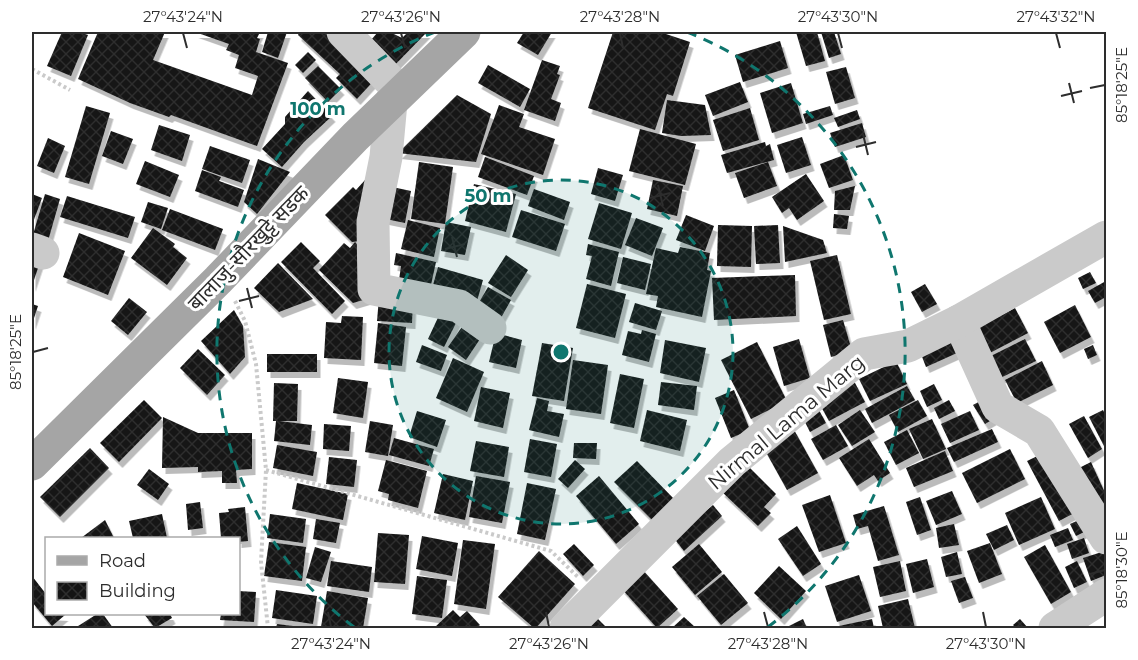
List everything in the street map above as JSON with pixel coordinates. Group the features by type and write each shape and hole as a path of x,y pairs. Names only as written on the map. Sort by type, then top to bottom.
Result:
{"main road":[{"name":"बालाजु-सौरखुट्टे सडक","path":"32,464 218,280 355,137 464,32"}],"street":[{"path":"343,32 396,97 373,222 374,289 459,306 490,328"},
{"name":"Nirmal Lama Marg","path":"566,628 732,462 864,354 908,346 958,321 1107,237"},
{"path":"958,321 998,406 1039,431 1107,538"},
{"path":"1055,628 1107,595"}],"path":[{"path":"32,69 70,90"},
{"path":"218,280 236,303 245,321 256,364 266,470 261,562 268,628"},
{"path":"266,470 550,551 583,583 610,584"}],"building":[{"path":"62,32 80,32 88,35 71,76 47,66"},
{"path":"98,32 165,32 153,60 252,95 258,76 235,68 239,55 226,50 229,44 195,32 260,32 256,52 288,63 257,146 130,103 78,79"},
{"path":"268,32 287,32 278,58 262,52"},
{"path":"299,32 334,32 380,74 357,99 336,78 340,74 298,35"},
{"path":"378,32 390,32 402,38 407,33 405,32 427,32 389,71 364,48"},
{"path":"524,32 552,32 538,55 517,43"},
{"path":"613,32 660,32 690,42 673,96 667,94 655,130 588,108"},
{"path":"796,32 817,32 825,61 806,66"},
{"path":"821,32 834,32 841,54 829,58"},
{"path":"780,41 788,68 743,82 735,55"},
{"path":"308,52 316,60 303,73 295,65"},
{"path":"542,60 560,66 557,74 560,75 551,99 561,103 555,121 524,110"},
{"path":"488,65 530,89 520,107 478,83"},
{"path":"318,66 341,89 328,102 305,78"},
{"path":"846,67 855,98 835,104 826,72"},
{"path":"740,82 748,102 713,116 705,95"},
{"path":"791,83 803,123 772,133 760,93"},
{"path":"308,91 332,116 282,167 262,149 285,124 285,117"},
{"path":"457,95 491,114 476,162 398,153"},
{"path":"667,100 705,105 711,135 681,136 662,133"},
{"path":"499,105 524,114 519,127 555,139 543,175 481,154"},
{"path":"86,106 110,113 89,184 65,177"},
{"path":"830,106 833,115 806,124 803,114"},
{"path":"750,108 759,140 723,151 713,120"},
{"path":"857,110 860,119 838,127 834,118"},
{"path":"862,123 866,137 835,147 830,133"},
{"path":"159,125 190,135 182,161 151,150"},
{"path":"640,129 696,144 685,185 629,171"},
{"path":"111,131 133,139 123,164 102,156"},
{"path":"802,137 811,165 786,173 777,145"},
{"path":"48,138 65,146 54,173 37,166"},
{"path":"765,142 766,146 770,144 774,160 727,173 721,155"},
{"path":"210,146 250,160 242,183 202,169"},
{"path":"844,155 853,180 829,188 820,164"},
{"path":"485,157 534,176 527,195 478,177"},
{"path":"258,159 290,172 257,214 244,202"},
{"path":"145,161 179,175 170,197 136,184"},
{"path":"419,162 453,167 445,224 411,219"},
{"path":"768,162 777,186 744,198 735,173"},
{"path":"598,168 623,175 615,201 591,194"},
{"path":"202,170 221,177 219,181 244,190 238,207 195,191"},
{"path":"806,174 824,201 797,220 789,208 782,213 772,197"},
{"path":"365,180 368,240 352,242 325,215 353,187 356,190"},
{"path":"653,180 683,186 677,216 647,209"},
{"path":"474,184 516,194 506,232 465,221"},
{"path":"383,185 411,191 405,223 376,217"},
{"path":"855,186 850,210 834,210 835,191"},
{"path":"534,189 570,202 564,220 528,206"},
{"path":"32,194 42,198 32,225"},
{"path":"45,194 60,199 46,248 32,238"},
{"path":"67,196 135,217 128,238 60,217"},
{"path":"148,202 168,208 161,229 141,222"},
{"path":"599,203 632,213 621,249 588,239"},
{"path":"170,209 223,229 215,250 162,230"},
{"path":"521,210 565,224 556,251 512,237"},
{"path":"834,214 849,216 847,229 833,228"},
{"path":"686,215 714,226 705,251 676,240"},
{"path":"636,218 663,228 652,256 625,245"},
{"path":"408,220 440,228 434,257 401,249"},
{"path":"446,222 471,227 465,255 441,251"},
{"path":"718,225 752,226 751,267 717,266"},
{"path":"778,225 780,263 756,264 754,226"},
{"path":"783,226 823,240 827,253 785,262"},
{"path":"153,228 175,244 173,247 187,258 167,285 131,258"},
{"path":"79,233 125,251 108,295 63,277"},
{"path":"301,242 320,261 313,268 345,301 332,314 281,262"},
{"path":"355,242 368,255 370,298 353,303 319,270 344,243 350,248"},
{"path":"588,244 619,252 611,286 586,279 592,256 586,255"},
{"path":"680,247 710,253 707,270 711,271 702,317 656,307 658,296 646,294 656,248 678,253"},
{"path":"396,253 436,262 429,294 398,287 401,266 394,265"},
{"path":"506,255 528,270 511,297 488,283"},
{"path":"837,255 851,314 824,320 810,261"},
{"path":"32,256 41,259 32,286"},
{"path":"623,257 651,264 645,290 617,283"},
{"path":"278,263 313,299 279,312 254,288"},
{"path":"438,267 483,280 477,301 432,289"},
{"path":"1090,272 1096,283 1083,289 1078,278"},
{"path":"795,275 796,316 714,320 712,278"},
{"path":"1106,281 1106,297 1095,303 1088,291"},
{"path":"587,284 626,294 615,338 576,328"},
{"path":"925,284 937,304 922,312 911,292"},
{"path":"488,287 511,300 497,325 474,311"},
{"path":"129,298 147,312 128,335 111,321"},
{"path":"379,298 413,301 412,323 377,321"},
{"path":"635,303 662,311 656,330 629,322"},
{"path":"32,304 38,306 32,324"},
{"path":"1075,305 1091,337 1060,353 1044,322"},
{"path":"1015,308 1028,333 986,355 973,330"},
{"path":"442,309 459,317 444,347 428,339"},
{"path":"234,310 243,326 245,357 230,374 201,341"},
{"path":"342,316 363,317 361,360 324,358 326,322 341,323"},
{"path":"843,320 852,351 831,357 823,325"},
{"path":"466,321 484,333 466,360 448,347"},
{"path":"378,323 406,327 402,366 374,363"},
{"path":"642,330 656,334 649,362 622,355 628,331 641,334"},
{"path":"496,333 522,340 516,368 489,362"},
{"path":"950,335 957,353 926,367 919,349"},
{"path":"799,339 810,378 784,386 773,347"},
{"path":"1025,339 1036,361 996,380 985,359"},
{"path":"665,340 706,348 699,382 660,373"},
{"path":"757,342 787,401 751,419 721,360"},
{"path":"542,343 573,348 564,401 532,396"},
{"path":"422,345 447,355 441,371 416,362"},
{"path":"1093,345 1097,355 1088,359 1084,349"},
{"path":"198,349 225,375 207,395 180,368"},
{"path":"267,354 317,354 317,372 267,372"},
{"path":"453,358 484,372 467,412 436,398"},
{"path":"573,360 608,365 601,414 566,409"},
{"path":"896,361 907,384 870,401 859,379"},
{"path":"1042,361 1053,385 1017,403 1005,380"},
{"path":"620,374 644,379 634,428 610,423"},
{"path":"338,378 368,382 363,418 333,413"},
{"path":"854,381 865,402 829,421 818,401"},
{"path":"661,382 697,386 694,410 658,405"},
{"path":"274,383 298,384 297,421 279,421 312,425 310,445 274,441 276,421 273,421"},
{"path":"934,384 942,400 927,407 920,391"},
{"path":"907,386 915,400 872,423 865,409"},
{"path":"481,387 510,393 503,428 474,421"},
{"path":"734,390 750,430 731,438 715,398"},
{"path":"537,398 549,401 547,411 564,414 559,437 529,430"},
{"path":"984,399 995,418 985,424 973,405"},
{"path":"144,400 162,418 119,462 100,443"},
{"path":"918,400 927,416 898,432 889,415"},
{"path":"949,400 955,411 939,419 934,408"},
{"path":"647,410 687,420 680,451 640,441"},
{"path":"819,410 826,423 810,432 803,418"},
{"path":"860,410 875,432 852,446 838,425"},
{"path":"1103,410 1106,416 1106,445 1104,446 1089,417"},
{"path":"417,411 446,420 437,447 409,437"},
{"path":"970,411 979,430 950,443 941,424"},
{"path":"1084,416 1102,449 1088,458 1069,424"},
{"path":"163,417 198,433 252,433 252,469 236,470 237,483 222,483 222,471 198,472 198,467 162,468"},
{"path":"932,419 946,449 923,459 909,429"},
{"path":"370,421 393,425 388,456 365,452"},
{"path":"324,424 351,426 349,451 323,449"},
{"path":"836,425 848,446 823,460 811,439"},
{"path":"793,428 818,473 787,490 762,445"},
{"path":"992,429 998,442 954,462 947,448"},
{"path":"907,430 919,453 896,465 884,442"},
{"path":"394,438 434,449 429,466 389,455"},
{"path":"530,439 557,444 551,477 524,472"},
{"path":"869,439 890,473 878,481 874,475 857,486 839,458"},
{"path":"476,441 509,447 504,477 470,471"},
{"path":"574,443 597,443 596,459 573,458"},
{"path":"277,445 317,452 313,476 273,468"},
{"path":"90,448 109,468 60,517 40,497"},
{"path":"1010,449 1025,479 977,503 962,473"},
{"path":"945,451 953,471 914,487 906,468"},
{"path":"1048,451 1082,509 1059,521 1027,461"},
{"path":"329,457 357,460 354,487 326,484"},
{"path":"386,460 427,471 418,508 388,500 389,494 378,491"},
{"path":"575,460 585,469 568,488 558,479"},
{"path":"637,461 675,500 653,521 614,482"},
{"path":"1091,462 1106,495 1106,503 1098,507 1079,468"},
{"path":"746,464 776,494 764,507 771,513 758,526 721,491"},
{"path":"149,469 169,484 158,500 137,485"},
{"path":"443,474 473,481 465,520 434,513"},
{"path":"476,476 510,482 502,523 469,517"},
{"path":"599,476 639,524 616,544 576,496"},
{"path":"297,483 348,494 343,520 292,509"},
{"path":"527,483 556,489 545,540 517,534"},
{"path":"952,491 962,514 936,525 926,501"},
{"path":"830,495 846,543 819,552 802,505"},
{"path":"920,497 931,530 917,535 906,502"},
{"path":"1041,497 1055,529 1019,545 1005,513"},
{"path":"200,502 203,528 188,530 186,504"},
{"path":"713,505 722,516 684,551 673,537"},
{"path":"884,506 899,555 878,561 868,526 857,529 853,515"},
{"path":"245,507 248,541 240,542 240,537 221,537 219,513 229,512 228,509"},
{"path":"162,514 167,537 133,537 129,521"},
{"path":"270,514 306,519 303,543 267,538"},
{"path":"316,519 340,523 336,543 313,539"},
{"path":"1081,519 1086,531 1076,536 1070,524"},
{"path":"105,520 114,537 82,537"},
{"path":"954,524 959,545 939,548 936,528"},
{"path":"1007,525 1014,540 994,550 986,534"},
{"path":"797,526 821,564 803,576 778,539"},
{"path":"1068,528 1073,540 1055,547 1050,535"},
{"path":"378,533 409,535 405,584 374,582"},
{"path":"422,536 458,543 452,576 416,569"},
{"path":"1084,538 1089,553 1072,559 1067,544"},
{"path":"463,540 495,544 486,609 454,604"},
{"path":"269,542 306,547 302,581 264,576"},
{"path":"990,543 1002,574 979,583 967,551"},
{"path":"574,544 594,565 583,576 563,554"},
{"path":"699,544 722,572 695,595 672,567"},
{"path":"1045,545 1071,592 1051,604 1024,557"},
{"path":"315,547 331,552 321,582 306,578"},
{"path":"539,551 575,584 534,628 498,597"},
{"path":"1105,551 1106,575 1091,581 1083,558"},
{"path":"957,552 962,574 946,577 941,557"},
{"path":"927,559 934,587 913,593 906,564"},
{"path":"331,561 372,567 369,592 327,586"},
{"path":"900,561 906,591 880,597 873,567"},
{"path":"1077,561 1087,582 1074,588 1065,567"},
{"path":"779,566 806,591 781,619 754,593"},
{"path":"642,569 678,609 657,628 621,588"},
{"path":"724,574 748,603 721,625 697,596"},
{"path":"859,575 871,611 837,622 825,586"},
{"path":"32,576 45,593 45,615 65,615 52,626 32,602"},
{"path":"417,576 447,580 442,618 412,614"},
{"path":"965,577 973,598 959,603 951,581"},
{"path":"276,590 317,596 313,624 272,618"},
{"path":"240,591 256,592 254,622 220,620 221,615 240,615"},
{"path":"327,591 368,598 363,628 321,627"},
{"path":"908,599 915,628 883,628 878,606"},
{"path":"453,610 460,617 467,611 480,625 476,628 434,628"},
{"path":"95,615 104,615 113,628 75,628"},
{"path":"145,615 170,615 172,618 155,628"},
{"path":"596,617 607,628 585,628"},
{"path":"684,617 696,628 672,628"},
{"path":"803,619 807,628 785,628"},
{"path":"872,619 874,628 839,628 839,626"},
{"path":"1020,619 1028,628 1016,628 1013,625"},
{"path":"277,624 301,627 301,628 276,628"}]}
